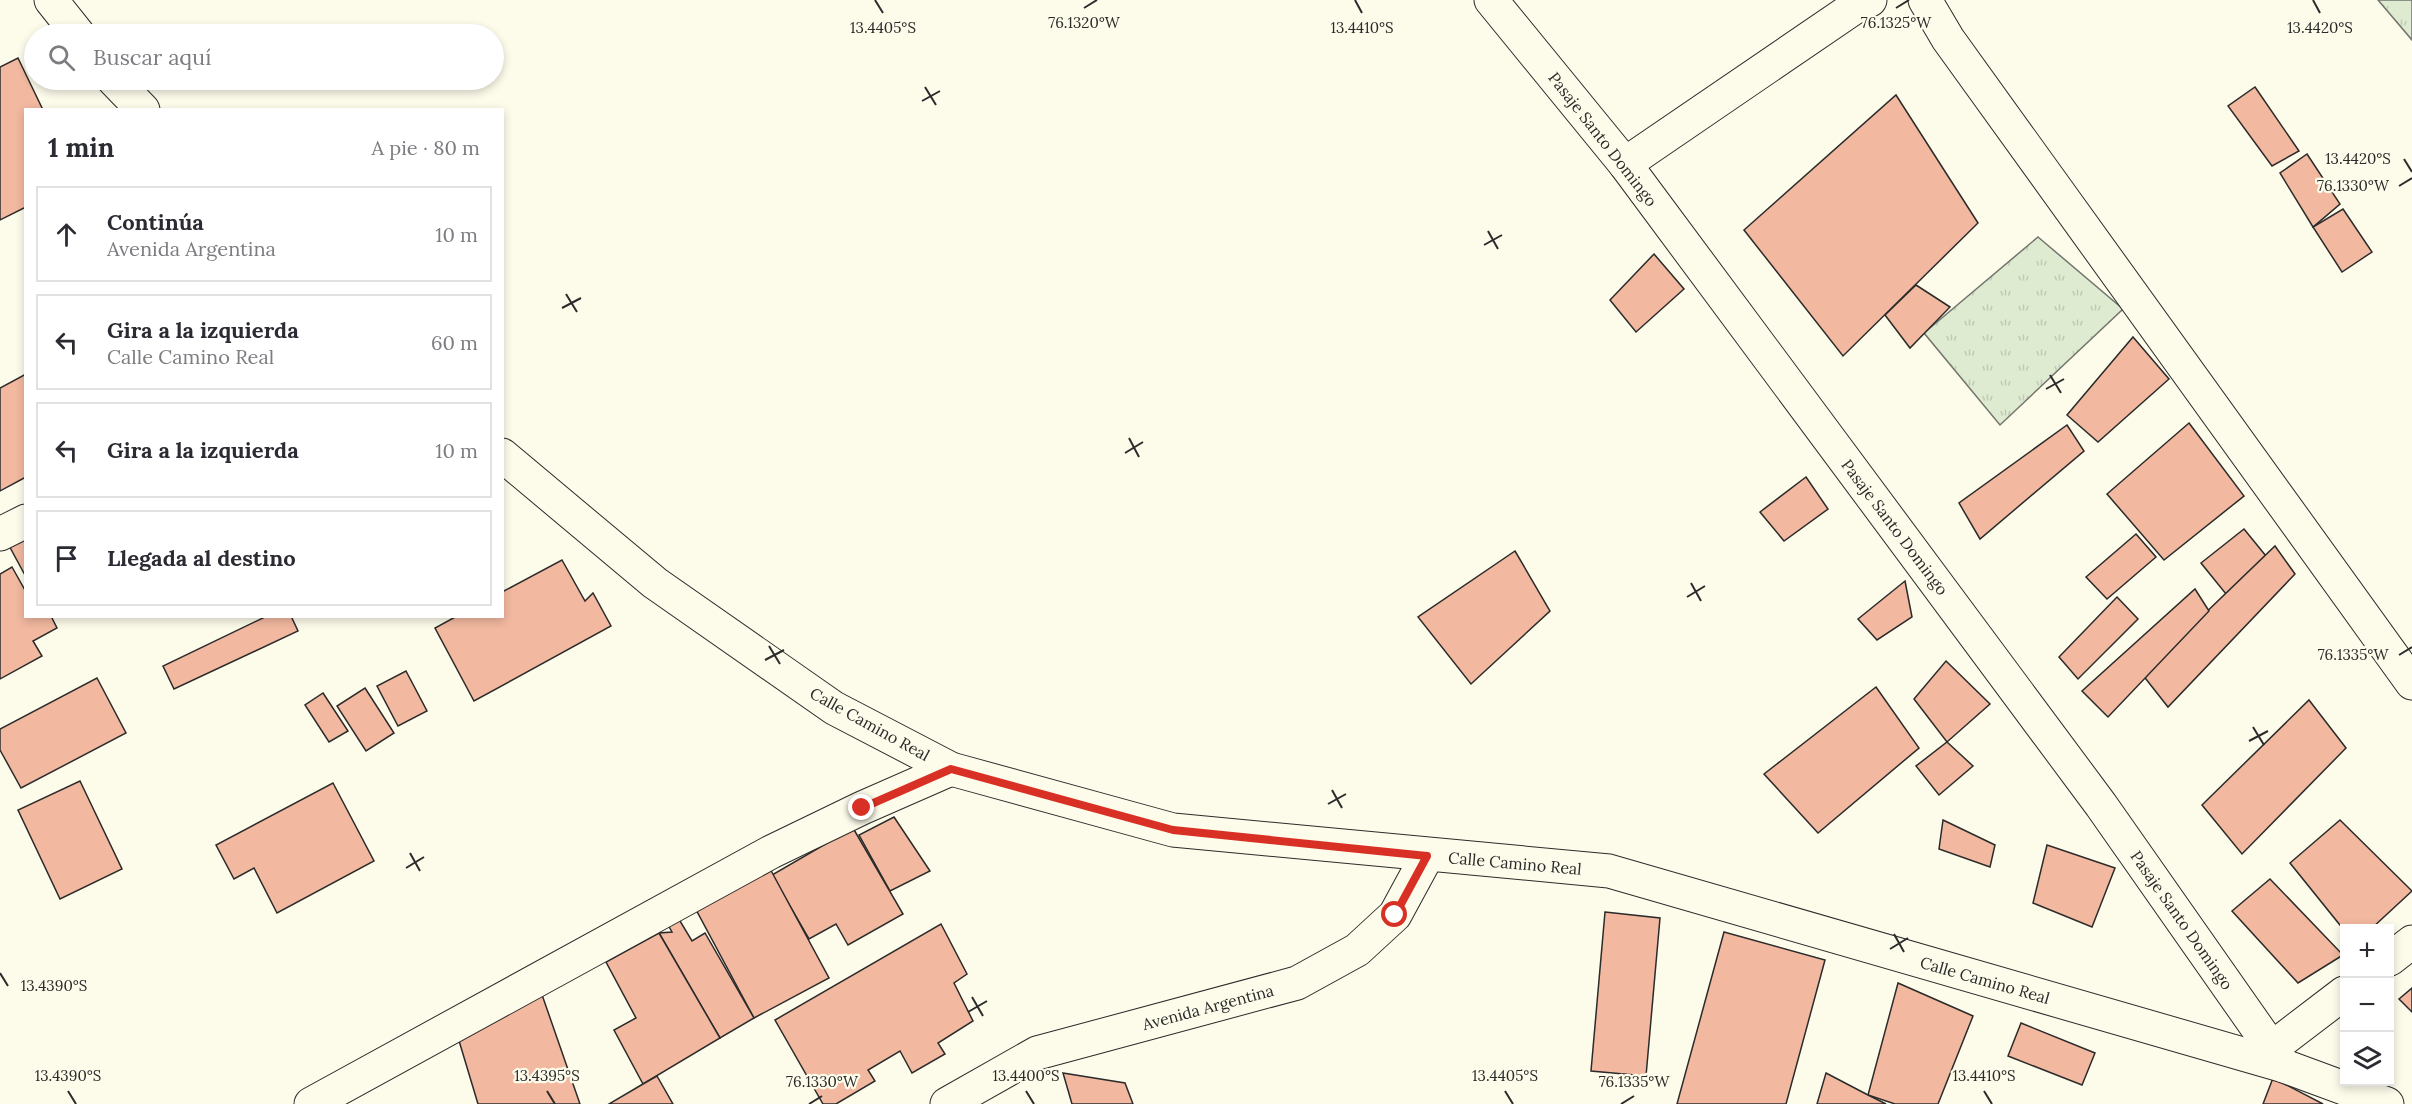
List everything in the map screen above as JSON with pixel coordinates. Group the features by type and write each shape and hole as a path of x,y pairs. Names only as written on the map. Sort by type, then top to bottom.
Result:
{"street":[{"path":"51,0 70,24"},
{"name":"Pasaje Santo Domingo","path":"1491,0 1625,164 2101,805 2278,1057"},
{"path":"1625,164 1852,9 1870,0"},
{"path":"1925,0 1948,39 2412,683"},
{"path":"124,90 141,108"},
{"name":"Calle Camino Real","path":"504,457 655,583 834,708 951,769 1173,830 1610,872 2278,1057 2387,1104"},
{"path":"0,534 24,522"},
{"path":"310,1104 771,852 862,808 951,769"},
{"name":"Avenida Argentina","path":"947,1104 1037,1053 1298,983 1357,950 1395,915 1427,856"},
{"path":"2394,956 2412,942"},
{"path":"2278,1057 2340,997"}],"green space":[{"path":"2378,0 2412,0 2412,40"},
{"path":"2038,237 2123,309 2000,425 1924,333"}],"building":[{"path":"18,58 24,70 24,90 33,90 42,108 24,108 24,208 0,220 0,67"},
{"path":"2255,87 2299,151 2272,166 2228,106"},
{"path":"1896,95 1978,223 1843,356 1744,230"},
{"path":"2307,154 2340,204 2313,227 2280,173"},
{"path":"2343,209 2372,252 2342,272 2313,227"},
{"path":"1654,254 1684,289 1636,332 1610,300"},
{"path":"1916,285 1950,307 1910,348 1885,315"},
{"path":"2133,337 2169,379 2098,442 2067,415"},
{"path":"24,375 24,478 0,491 0,388"},
{"path":"2189,423 2244,496 2164,560 2107,494"},
{"path":"2067,425 2084,451 1980,539 1959,503"},
{"path":"1806,477 1828,509 1784,541 1760,512"},
{"path":"2244,529 2266,556 2226,594 2201,563"},
{"path":"24,531 24,573 6,540"},
{"path":"2136,534 2156,557 2107,599 2086,577"},
{"path":"2275,546 2295,574 2168,707 2142,674"},
{"path":"1515,551 1550,611 1471,684 1418,617"},
{"path":"562,560 585,601 593,593 611,626 474,701 435,628 453,618 504,618 504,591"},
{"path":"12,567 24,588 24,618 52,618 57,628 33,641 42,656 0,679 0,574"},
{"path":"1905,581 1912,617 1877,640 1858,619"},
{"path":"2195,589 2209,611 2108,717 2082,691"},
{"path":"2117,597 2138,619 2078,679 2059,657"},
{"path":"263,618 292,618 298,631 174,689 163,666"},
{"path":"1946,661 1990,704 1947,742 1914,699"},
{"path":"406,671 427,711 398,726 377,686"},
{"path":"97,678 126,733 21,788 0,750 0,729"},
{"path":"1876,687 1919,748 1818,833 1764,774"},
{"path":"365,688 394,733 366,751 337,706"},
{"path":"323,693 348,731 329,742 305,705"},
{"path":"2309,700 2346,748 2242,854 2202,805"},
{"path":"1947,742 1973,766 1939,795 1916,766"},
{"path":"80,781 122,869 60,899 18,810"},
{"path":"333,783 374,861 277,913 254,868 234,879 216,845"},
{"path":"894,817 930,871 890,891 859,835"},
{"path":"1943,820 1995,845 1990,867 1939,849"},
{"path":"2340,820 2412,891 2376,924 2340,925 2290,863"},
{"path":"853,828 903,914 848,945 836,924 809,939 772,875"},
{"path":"2047,845 2115,868 2092,927 2033,903"},
{"path":"768,865 829,978 754,1018 693,904"},
{"path":"2270,879 2340,952 2340,957 2298,983 2232,911"},
{"path":"674,911 692,941 705,933 754,1018 720,1038 659,933 672,932 663,916"},
{"path":"1605,912 1660,918 1646,1076 1591,1071"},
{"path":"941,924 967,974 954,983 973,1021 938,1043 945,1054 912,1073 900,1051 868,1070 875,1081 836,1104 823,1104 775,1020"},
{"path":"1724,932 1825,960 1786,1104 1677,1104"},
{"path":"659,933 720,1038 643,1084 614,1030 636,1018 606,962"},
{"path":"1898,983 1973,1016 1938,1104 1895,1104 1868,1095"},
{"path":"2412,988 2412,1012 2399,999"},
{"path":"540,989 580,1104 478,1104 457,1034"},
{"path":"2021,1023 2095,1053 2082,1085 2008,1056"},
{"path":"1063,1073 1125,1083 1133,1104 1072,1104"},
{"path":"1826,1073 1868,1095 1886,1104 1817,1104"},
{"path":"657,1076 673,1104 609,1104 643,1084"},
{"path":"2273,1078 2323,1104 2263,1104"}],"route":[{"path":"862,808 951,769 1173,830 1427,856 1395,915"}]}
